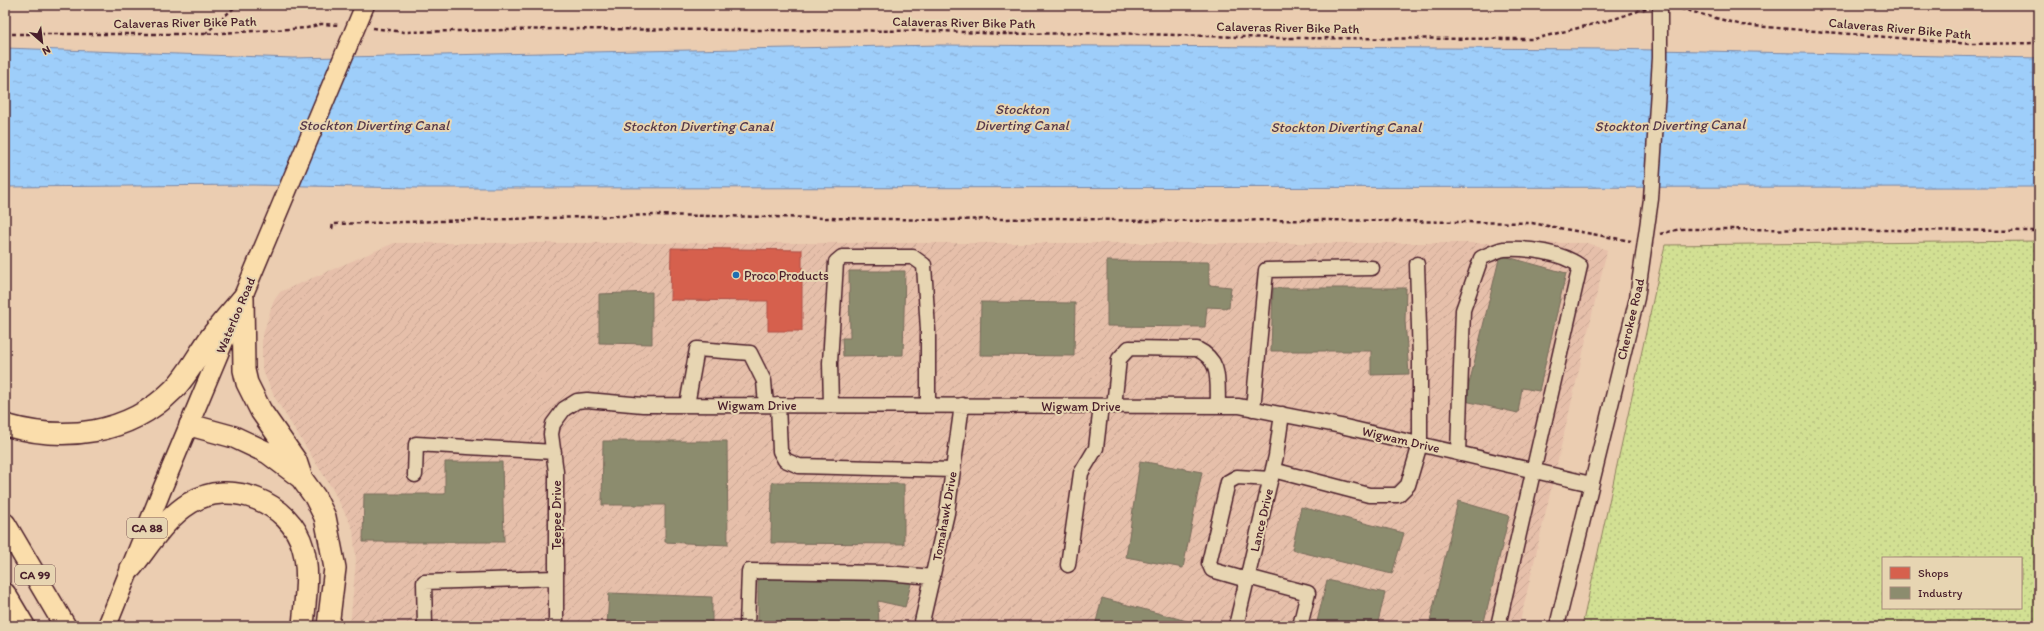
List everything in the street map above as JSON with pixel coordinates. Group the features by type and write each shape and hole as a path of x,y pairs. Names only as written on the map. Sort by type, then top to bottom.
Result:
{"highway":[{"path":"5,425 24,430 50,433 80,433 117,426 146,412 174,389 211,338 243,298"},
{"path":"243,298 244,370 247,383 258,406 296,462 302,479 315,497 325,518 335,568 328,626"},
{"path":"190,425 234,437 268,453 302,479"},
{"path":"131,568 171,518 189,503 209,494 242,494 254,498 266,503 287,518 303,546 307,580 303,626"},
{"name":"CA 99","path":"5,524 65,626"},
{"name":"CA 99","path":"5,594 24,626"}],"main road":[{"name":"Waterloo Road","path":"108,623 163,487 365,5"}],"street":[{"name":"Cherokee Road","path":"1557,626 1637,298 1651,199 1660,58 1661,6"},
{"path":"1458,453 1463,310 1481,258 1503,249 1537,251 1571,260 1580,266 1498,626"},
{"path":"831,405 830,363 836,262 842,257 913,257 924,265 928,330 928,405"},
{"path":"1300,626 1308,593 1212,570 1209,563 1228,482 1237,477 1272,474 1369,495 1398,495 1408,485 1420,444 1420,358 1417,264"},
{"path":"1253,409 1266,270 1372,268"},
{"path":"1068,565 1081,473 1096,448 1119,359 1128,348 1196,349 1206,353 1216,367 1218,406"},
{"path":"686,405 697,349 750,353 764,381 772,405 780,451 785,460 799,466 953,470"},
{"name":"Wigwam Drive","path":"564,409 577,401 587,400 614,404 686,405 1239,406 1420,444 1591,484"},
{"name":"Tomahawk Drive","path":"921,626 947,513 962,405"},
{"name":"Teepee Drive","path":"556,626 554,452 551,438 553,424 564,409"},
{"name":"Lance Drive","path":"1236,626 1272,474 1282,414"},
{"path":"415,475 416,444 554,452"},
{"path":"747,626 749,571 886,573 933,577"},
{"path":"425,626 424,582 556,578"}],"path":[{"path":"205,34 237,5"},
{"name":"Calaveras River Bike Path","path":"5,34 205,34 307,28 321,24 356,26 404,32 557,29 943,31 1001,34 1109,33 1282,38 1534,39 1661,6 1742,25 1970,44 2039,43"},
{"path":"332,229 333,224 655,216 944,220 1057,218 1142,221 1320,220 1532,223 1620,238 1645,244 1660,234 1680,229 2039,231"}],"shaded area":[{"path":"394,243 1587,243 1607,250 1519,626 350,626 356,561 353,529 333,490 275,398 262,369 262,338 273,302 280,292"}],"green space":[{"path":"2039,241 2039,626 1582,626 1665,245"}],"water":[{"name":"Stockton Diverting Canal","path":"940,45 1606,49 2039,58 2039,187 418,188 253,185 5,187 5,48 293,58"}],"building: Shops":[{"name":"Proco Products","path":"671,248 802,250 802,331 768,331 768,301 670,300"}],"building: Industry":[{"path":"1500,255 1566,273 1539,391 1522,388 1518,413 1465,401"},
{"path":"1107,261 1209,262 1209,285 1231,287 1229,308 1207,307 1205,327 1107,326"},
{"path":"849,271 905,271 903,355 843,356 842,338 850,338"},
{"path":"1273,288 1406,288 1405,321 1409,374 1371,375 1371,351 1271,351"},
{"path":"652,292 652,344 599,343 599,294"},
{"path":"981,302 1075,303 1074,356 980,355"},
{"path":"603,441 727,441 728,545 665,542 665,505 602,505"},
{"path":"1140,461 1202,472 1183,568 1126,557"},
{"path":"445,462 502,462 504,542 363,542 364,494 445,494"},
{"path":"772,482 904,484 904,544 771,543"},
{"path":"1458,501 1509,516 1483,626 1429,626"},
{"path":"1301,507 1404,533 1392,574 1292,550"},
{"path":"758,578 912,580 905,607 878,601 879,626 758,626"},
{"path":"1327,580 1385,593 1377,626 1316,626"},
{"path":"609,593 712,597 712,626 607,626"},
{"path":"1102,598 1198,624 1198,626 1095,626"}],"place":[{"name":"Proco Products","path":"736,275"}]}
